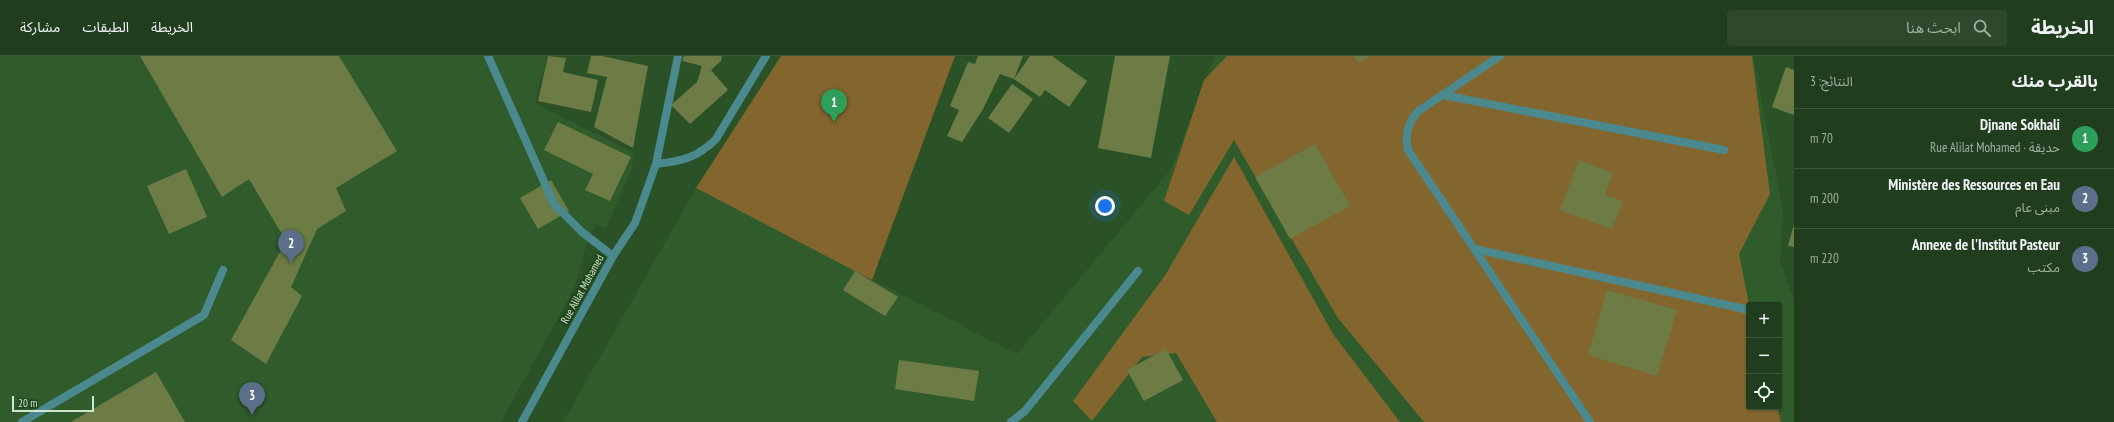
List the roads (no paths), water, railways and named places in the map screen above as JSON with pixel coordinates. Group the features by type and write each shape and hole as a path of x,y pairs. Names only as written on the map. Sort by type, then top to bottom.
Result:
{"street":[{"path":"488,56 554,204 582,232 613,256"},
{"name":"Rue Alilat Mohamed","path":"522,422 613,256 635,223 656,164 678,56"},
{"path":"656,164 682,161 697,154 716,139 766,56"},
{"path":"1500,56 1417,112 1408,124 1406,136 1408,150 1590,422"},
{"path":"1442,95 1724,150"},
{"path":"1475,249 1746,309"},
{"path":"22,422 204,315 223,270"},
{"path":"1011,422 1025,411 1138,271"}],"place":[{"name":"Djnane Sokhali","path":"834,122"},
{"name":"Ministère des Ressources en Eau","path":"291,263"},
{"name":"Annexe de l'Institut Pasteur","path":"252,415"}]}
